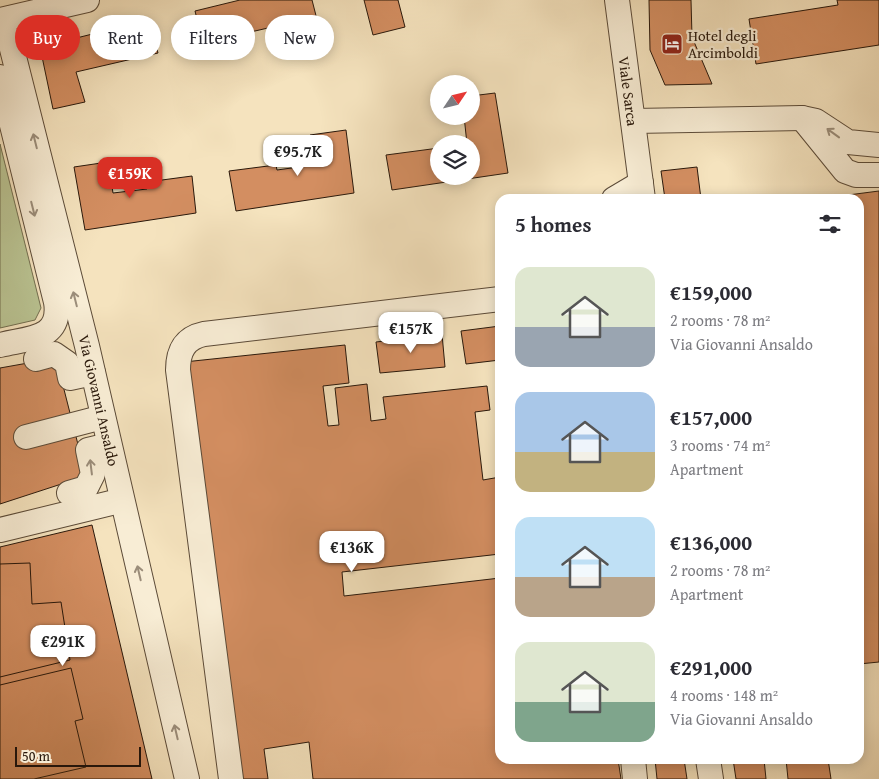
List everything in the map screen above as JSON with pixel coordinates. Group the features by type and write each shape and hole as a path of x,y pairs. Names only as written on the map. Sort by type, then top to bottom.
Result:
{"street":[{"path":"0,20 87,0"},
{"name":"Viale Sarca","path":"617,0 642,191"},
{"name":"Via Giovanni Ansaldo","path":"0,24 10,41 87,346 187,779"},
{"path":"0,77 56,302 56,321 45,334"},
{"path":"633,121 802,118 820,123 848,142 879,145"},
{"path":"802,118 845,170 856,175 879,174"},
{"path":"231,779 178,370 180,352 190,339 204,334 495,300"},
{"path":"0,345 45,334 69,333 87,346"},
{"path":"36,359 54,354 67,363 70,378 93,373"},
{"path":"26,437 103,417"},
{"path":"69,493 86,488 93,474 88,450 109,444"},
{"path":"0,530 111,503"},
{"path":"634,764 636,779"},
{"path":"708,764 710,779"}],"green space":[{"path":"0,144 41,308 35,320 0,328"}],"building":[{"path":"240,0 312,0 316,15 265,15 265,29 255,31 255,15 196,15 195,11"},
{"path":"364,0 398,0 405,27 373,35"},
{"name":"Hotel degli Arcimboldi","path":"649,0 691,0 692,37 712,84 665,85 650,50"},
{"path":"837,0 879,0 879,45 756,64 749,19 838,5"},
{"path":"90,35 90,60 128,60 76,72 85,102 53,109 43,60 80,60 80,37"},
{"path":"495,93 508,173 480,177 480,135 466,135 465,125 480,125 480,95"},
{"path":"346,130 354,193 236,211 229,171 276,165 277,170 313,165 310,135"},
{"path":"430,149 430,184 392,190 386,155"},
{"path":"108,162 113,193 147,189 147,182 192,176 196,213 85,230 74,167"},
{"path":"697,167 700,194 664,194 661,171"},
{"path":"879,191 879,662 864,664 864,194 856,194"},
{"path":"495,327 495,361 466,364 461,331"},
{"path":"442,334 445,367 380,373 376,342"},
{"path":"345,345 349,383 323,386 328,426 339,425 335,388 367,384 371,421 386,419 383,397 487,386 490,410 475,412 483,480 495,478 495,555 342,572 344,596 495,579 495,764 619,764 621,779 313,779 309,742 264,749 268,779 236,779 184,362"},
{"path":"56,358 86,476 0,504 0,368"},
{"path":"92,525 152,779 0,779 0,547"},
{"path":"30,563 32,604 61,602 70,660 0,677 0,564"},
{"path":"71,668 83,719 75,721 86,767 34,779 0,779 0,685"},
{"path":"656,764 685,764 687,779 657,779"},
{"path":"734,764 764,764 766,779 736,779"},
{"path":"786,764 829,764 831,779 788,779"}],"place":[{"name":"Hotel degli Arcimboldi","path":"672,44"}]}
